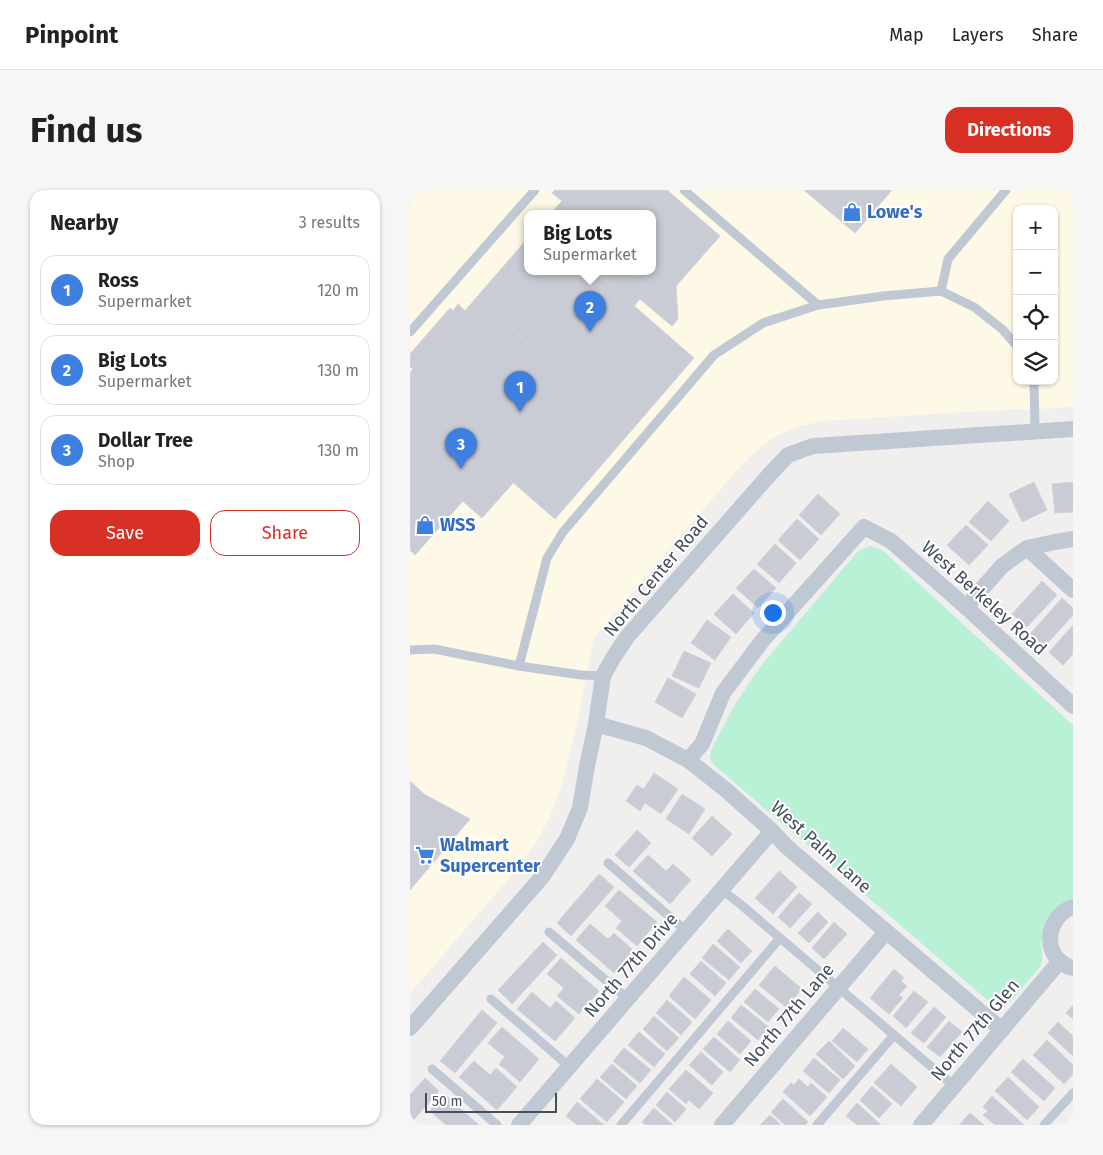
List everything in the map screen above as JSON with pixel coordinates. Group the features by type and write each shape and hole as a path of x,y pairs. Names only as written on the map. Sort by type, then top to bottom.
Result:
{"street":[{"name":"North Center Road","path":"410,1028 542,877 568,839 580,808 603,676 627,637 788,455 813,446 1073,429"},
{"name":"West Berkeley Road","path":"688,760 702,744 723,693 762,641 864,527 891,541 1073,706"},
{"path":"966,607 1002,566 1027,548 1073,539"},
{"path":"1027,548 1073,590"},
{"name":"West Palm Lane","path":"596,724 646,738 688,760 726,790 787,847 1002,1030"},
{"name":"North 77th Drive","path":"519,1125 772,831"},
{"path":"1066,965 1054,954 1051,946 1050,932 1058,916 1065,910 1073,907"},
{"name":"North 77th Lane","path":"722,1125 886,932"},
{"name":"North 77th Glen","path":"921,1125 1002,1030 1066,965"}],"lane":[{"path":"410,332 535,190"},
{"path":"684,190 818,305"},
{"path":"941,291 948,259 1006,190"},
{"path":"519,666 547,558 563,532 714,355 763,323 818,305 883,296 941,291 974,306 1002,329 1013,341"},
{"path":"1034,385 1035,432"},
{"path":"410,650 434,648 519,666 581,675 603,676"},
{"path":"608,864 686,931"},
{"path":"722,890 954,1086"},
{"path":"549,932 628,999"},
{"path":"621,1125 780,938"},
{"path":"491,999 570,1067"},
{"path":"817,1125 894,1035"},
{"path":"432,1069 497,1125"},
{"path":"1044,1125 1073,1094"}],"shaded area":[{"path":"410,190 1073,190 1073,406 823,421 796,427 772,438 737,470 596,635 562,784 549,819 519,867 410,993"}],"green space":[{"path":"870,546 881,549 1073,725 1073,900 1044,929 1041,945 1043,958 1040,967 1010,1002 1000,1006 992,1004 714,765 710,759 711,750 734,706 759,668 859,550"}],"building":[{"path":"555,190 667,190 720,236 676,286 678,319 672,326 640,299 634,306 599,275 656,275 656,210 554,210 562,201 552,193"},
{"name":"Lowe's","path":"804,190 892,190 855,233"},
{"path":"524,243 524,275 599,275 694,358 631,431 476,298"},
{"path":"476,298 631,431 555,519 410,393 410,373 413,369 410,367 410,354 450,308 453,311 458,304 465,311"},
{"path":"410,393 513,483 482,518 410,455"},
{"name":"WSS","path":"410,455 463,501 415,555 410,550"},
{"path":"1034,482 1047,510 1022,522 1009,494"},
{"path":"1073,482 1073,512 1055,513 1052,484"},
{"path":"818,494 840,514 821,535 799,515"},
{"path":"988,501 1009,521 991,541 969,522"},
{"path":"797,519 819,539 800,560 778,540"},
{"path":"966,525 988,545 969,565 947,545"},
{"path":"775,544 796,563 779,583 757,564"},
{"path":"754,569 776,588 758,608 736,588"},
{"path":"1042,581 1057,595 1027,627 1012,614"},
{"path":"733,594 754,613 736,634 714,614"},
{"path":"1062,598 1073,608 1073,615 1044,647 1030,634"},
{"path":"707,620 731,637 715,660 691,643"},
{"path":"1073,625 1073,654 1063,665 1049,652"},
{"path":"684,651 711,663 699,688 672,676"},
{"path":"668,678 696,694 682,718 655,702"},
{"path":"654,773 678,789 661,814 645,803 640,811 626,801 637,785 644,789"},
{"name":"Walmart Supercenter","path":"410,781 424,794 470,819 410,890"},
{"path":"682,794 705,809 689,834 666,819"},
{"path":"712,816 732,834 712,856 692,838"},
{"path":"637,830 651,843 629,867 615,855"},
{"path":"648,855 666,871 673,864 691,880 670,904 633,871"},
{"path":"779,871 797,887 773,914 755,898"},
{"path":"599,874 614,887 571,936 557,923"},
{"path":"619,890 657,922 637,946 616,928 622,921 605,906"},
{"path":"799,893 812,904 790,928 778,917"},
{"path":"818,912 828,922 809,943 798,933"},
{"path":"834,922 847,934 824,959 812,948"},
{"path":"590,924 608,939 614,933 633,950 614,973 576,940"},
{"path":"728,929 752,951 741,963 717,941"},
{"path":"543,942 557,955 512,1004 498,990"},
{"path":"713,944 740,967 729,980 702,958"},
{"path":"561,958 599,991 579,1014 557,996 564,988 547,974"},
{"path":"701,961 726,983 715,996 690,974"},
{"path":"775,966 802,989 786,1007 759,985"},
{"path":"894,969 904,978 901,981 907,986 899,995 903,998 889,1014 870,998"},
{"path":"684,977 711,1000 695,1019 669,996"},
{"path":"755,989 779,1009 768,1022 744,1002"},
{"path":"914,991 928,1002 906,1028 893,1016"},
{"path":"532,992 550,1008 556,1001 575,1018 555,1041 517,1009"},
{"path":"667,1000 692,1022 681,1035 656,1013"},
{"path":"741,1005 769,1027 758,1040 731,1018"},
{"path":"1073,1005 1073,1019 1066,1013"},
{"path":"934,1007 946,1017 924,1043 911,1033"},
{"path":"482,1010 497,1023 455,1073 440,1061"},
{"path":"654,1016 679,1038 667,1051 643,1029"},
{"path":"728,1021 751,1041 740,1054 717,1034"},
{"path":"949,1021 962,1032 940,1057 927,1047"},
{"path":"1058,1022 1073,1036 1073,1056 1048,1033"},
{"path":"502,1027 539,1059 520,1082 499,1064 505,1057 488,1043"},
{"path":"843,1028 868,1049 857,1062 832,1041"},
{"path":"639,1032 665,1054 654,1067 628,1045"},
{"path":"714,1037 740,1060 730,1072 703,1049"},
{"path":"1047,1040 1073,1065 1073,1074 1064,1084 1033,1055"},
{"path":"829,1041 855,1066 843,1079 816,1054"},
{"path":"624,1048 651,1070 640,1083 613,1061"},
{"path":"701,1052 723,1072 712,1085 689,1065"},
{"path":"814,1058 840,1080 829,1093 803,1071"},
{"path":"1023,1059 1055,1088 1044,1101 1011,1072"},
{"path":"474,1061 490,1075 496,1068 517,1087 497,1110 459,1077"},
{"path":"612,1064 637,1086 626,1099 600,1077"},
{"path":"891,1064 917,1087 901,1106 874,1083"},
{"path":"686,1070 713,1093 699,1109 689,1100 686,1104 669,1089"},
{"path":"1008,1077 1039,1107 1027,1120 995,1091"},
{"path":"425,1078 439,1091 410,1124 410,1095"},
{"path":"597,1079 624,1102 607,1122 580,1099"},
{"path":"799,1079 808,1087 811,1083 827,1097 810,1116 783,1092 791,1083 794,1085"},
{"path":"872,1086 892,1104 879,1118 860,1100"},
{"path":"667,1092 686,1109 675,1122 656,1105"},
{"path":"444,1094 479,1125 446,1125 430,1111"},
{"path":"992,1096 1024,1125 995,1125 983,1115 988,1111 983,1107"},
{"path":"783,1099 808,1122 805,1125 785,1125 771,1112"},
{"path":"577,1102 604,1125 577,1125 566,1116"},
{"path":"857,1103 881,1125 857,1125 846,1116"},
{"path":"654,1108 673,1125 646,1125 642,1122"},
{"path":"970,1113 984,1125 959,1125"},
{"path":"770,1115 781,1125 760,1125"}],"place":[{"name":"Lowe's","path":"852,212"},
{"name":"Big Lots","path":"590,332"},
{"name":"Ross","path":"520,412"},
{"name":"Dollar Tree","path":"461,469"},
{"name":"WSS","path":"425,525"},
{"name":"Walmart Supercenter","path":"425,855"}]}
